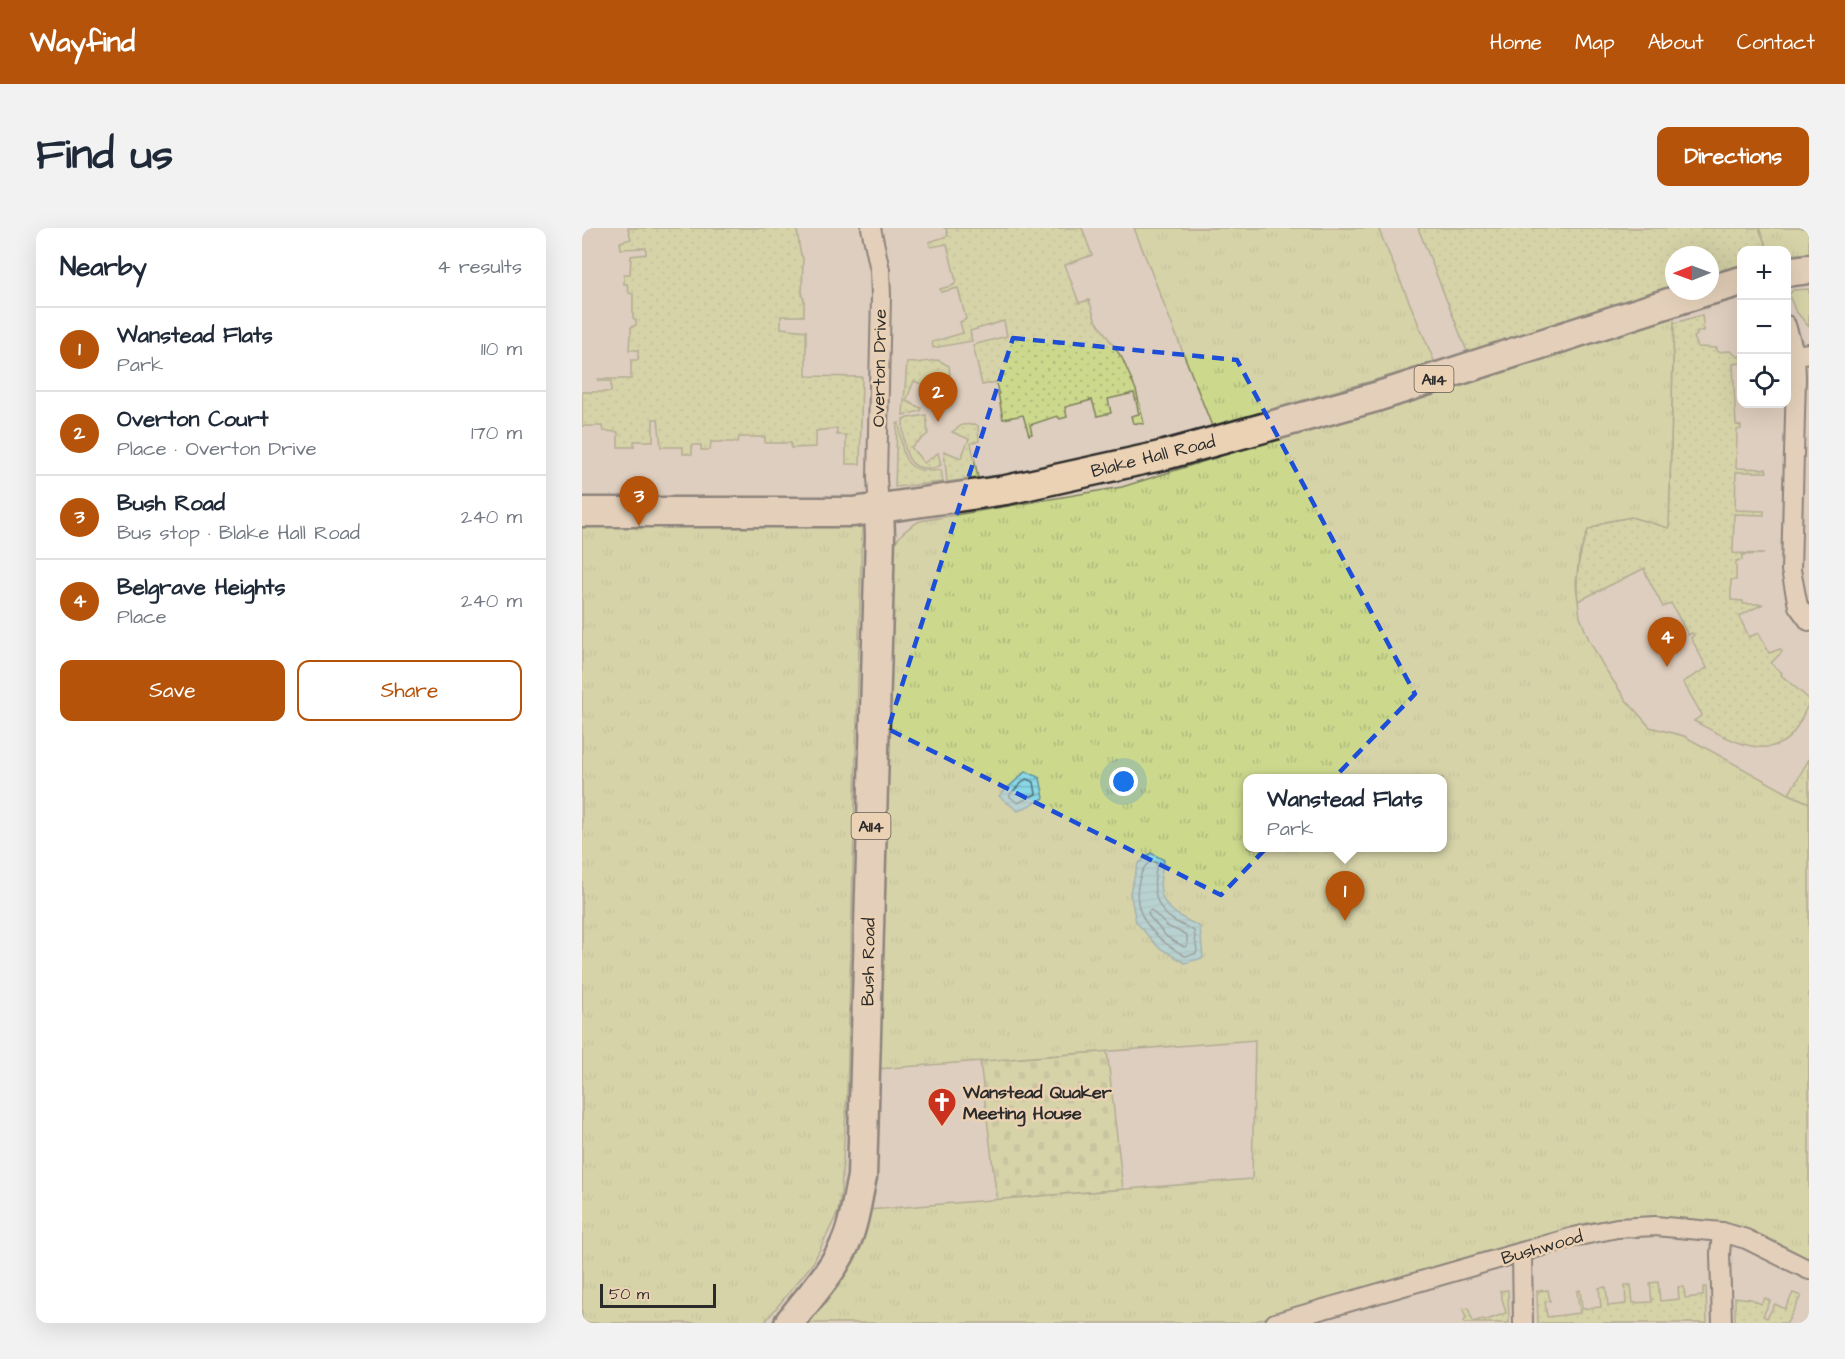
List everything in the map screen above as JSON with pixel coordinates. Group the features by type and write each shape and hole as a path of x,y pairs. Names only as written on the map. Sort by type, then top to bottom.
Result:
{"main road":[{"path":"1791,271 1809,269"},
{"path":"1719,287 1737,282"},
{"name":"Blake Hall Road","path":"582,512 844,512 1006,490 1165,455 1376,397 1678,300"},
{"name":"Bush Road","path":"789,1323 839,1257 847,1240 862,1177 879,508"}],"street":[{"name":"Overton Drive","path":"871,228 880,270 877,478 879,508"},
{"path":"1791,334 1802,354 1796,377 1791,570 1798,606 1809,621"},
{"name":"Bushwood","path":"1275,1323 1323,1316 1522,1252 1574,1237 1617,1228 1655,1226 1722,1232 1746,1239 1809,1270"},
{"path":"1722,1232 1720,1245 1722,1323"},
{"path":"1522,1252 1523,1323"}],"highlighted area":[{"path":"1013,338 1237,360 1415,694 1221,895 888,729"}],"green space":[{"path":"628,228 796,228 803,258 804,316 781,316 781,328 806,331 806,376 862,377 860,464 846,464 846,435 837,435 837,428 816,431 816,447 791,448 791,443 765,443 765,437 739,437 738,442 711,442 710,450 701,450 701,445 692,445 692,454 683,454 683,447 661,447 658,419 653,419 653,441 634,441 634,447 618,447 618,432 603,431 602,426 582,426 582,392 611,392 611,381 598,381 598,379 631,379 631,360 638,360 638,350 629,350 631,327 636,325 636,320 633,318 633,294 629,293 627,284 624,284 624,274 630,274 631,256 646,254 646,248 621,249 620,242 631,239"},
{"path":"946,228 1082,228 1092,255 1065,265 1079,303 1089,300 1095,319 1122,358 1136,390 1144,424 1133,423 1131,416 1139,414 1134,393 1108,399 1111,413 1097,416 1092,400 1065,407 1067,417 1060,419 1057,416 1030,425 1032,434 1029,435 1023,415 1003,419 996,382 982,385 973,345 1007,336 1004,321 970,331 972,341 933,348 932,342 963,333 960,322 966,319 958,288 941,292 940,289 954,285 956,281 947,244 931,247 929,242 948,236"},
{"path":"1134,228 1378,228 1435,363 1212,426"},
{"path":"1418,228 1759,228 1766,246 1737,246 1737,266 1719,271 1719,246 1665,246 1665,289 1468,354"},
{"path":"1759,228 1809,228 1809,253 1791,255 1791,246 1766,246"},
{"path":"1809,289 1809,327 1795,310 1791,300 1793,290"},
{"path":"1674,315 1669,528 1631,517 1605,522 1588,530 1579,556 1576,585 1580,617 1589,640 1604,667 1626,700 1650,727 1684,736 1809,803 1809,1259 1755,1233 1714,1222 1672,1218 1629,1219 1587,1223 1249,1323 805,1323 834,1290 852,1260 868,1210 1252,1179 1255,1040 877,1069 892,547 904,532 920,521 1122,487"},
{"path":"1702,315 1704,331 1697,331 1694,337 1698,347 1717,348 1717,352 1730,351 1737,356 1737,364 1733,364 1736,425 1741,426 1741,429 1737,430 1736,468 1766,469 1767,472 1736,472 1735,510 1764,511 1764,515 1734,514 1733,553 1764,554 1742,555 1742,560 1736,561 1736,580 1731,580 1731,600 1743,601 1743,604 1763,604 1739,616 1749,637 1759,633 1769,653 1780,649 1782,652 1771,663 1782,673 1781,675 1809,699 1793,733 1783,742 1771,747 1744,744 1694,721 1702,715 1683,682 1707,668 1691,638 1694,635 1692,633 1688,635 1671,603 1663,607 1645,568 1578,601 1578,565 1588,530 1605,522 1631,517 1669,528 1674,323"},
{"path":"938,360 949,366 950,376 933,389 914,381 906,401 921,408 921,411 903,415 907,362"},
{"path":"926,415 928,434 911,447 924,463 938,453 941,465 935,468 919,467 913,464 904,443 903,419"},
{"path":"899,423 906,460 918,469 941,470 943,482 895,487 897,424"},
{"path":"975,424 978,426 979,441 971,443 978,478 947,482 944,451 961,458 969,439 952,432 962,425"},
{"path":"857,525 862,528 847,1094 838,1212 813,1263 764,1323 582,1323 582,526"},
{"path":"1809,759 1809,803 1789,794"},
{"path":"1107,1051 1123,1189 997,1200 980,1061"},
{"path":"1658,1282 1660,1301 1679,1299 1678,1287 1684,1287 1685,1298 1703,1296 1703,1287 1706,1287 1707,1323 1538,1323 1537,1291 1548,1290 1550,1301 1545,1302 1547,1317 1580,1313 1577,1291 1580,1290 1582,1309 1601,1307 1599,1288 1606,1287 1608,1306 1626,1304 1625,1285 1631,1285 1633,1303 1652,1302 1650,1283"},
{"path":"1508,1290 1509,1323 1464,1323 1466,1319 1463,1309 1468,1308 1473,1322 1483,1319 1484,1321 1506,1313 1500,1291"},
{"path":"1793,1293 1801,1296 1787,1323 1735,1323 1735,1297 1751,1299 1761,1304 1765,1298 1770,1301 1763,1316 1767,1318 1775,1304 1785,1309"}],"water":[{"path":"1026,771 1040,778 1044,798 1018,811 999,796"},
{"path":"1151,853 1164,860 1160,885 1165,902 1178,915 1200,927 1203,958 1185,963 1158,947 1136,922 1130,892 1138,864"}],"place":[{"name":"Overton Court","path":"938,422"},
{"name":"Bush Road","path":"639,526"},
{"name":"Belgrave Heights","path":"1667,667"},
{"name":"Wanstead Flats","path":"1345,921"},
{"name":"Wanstead Quaker Meeting House","path":"942,1128"}]}
